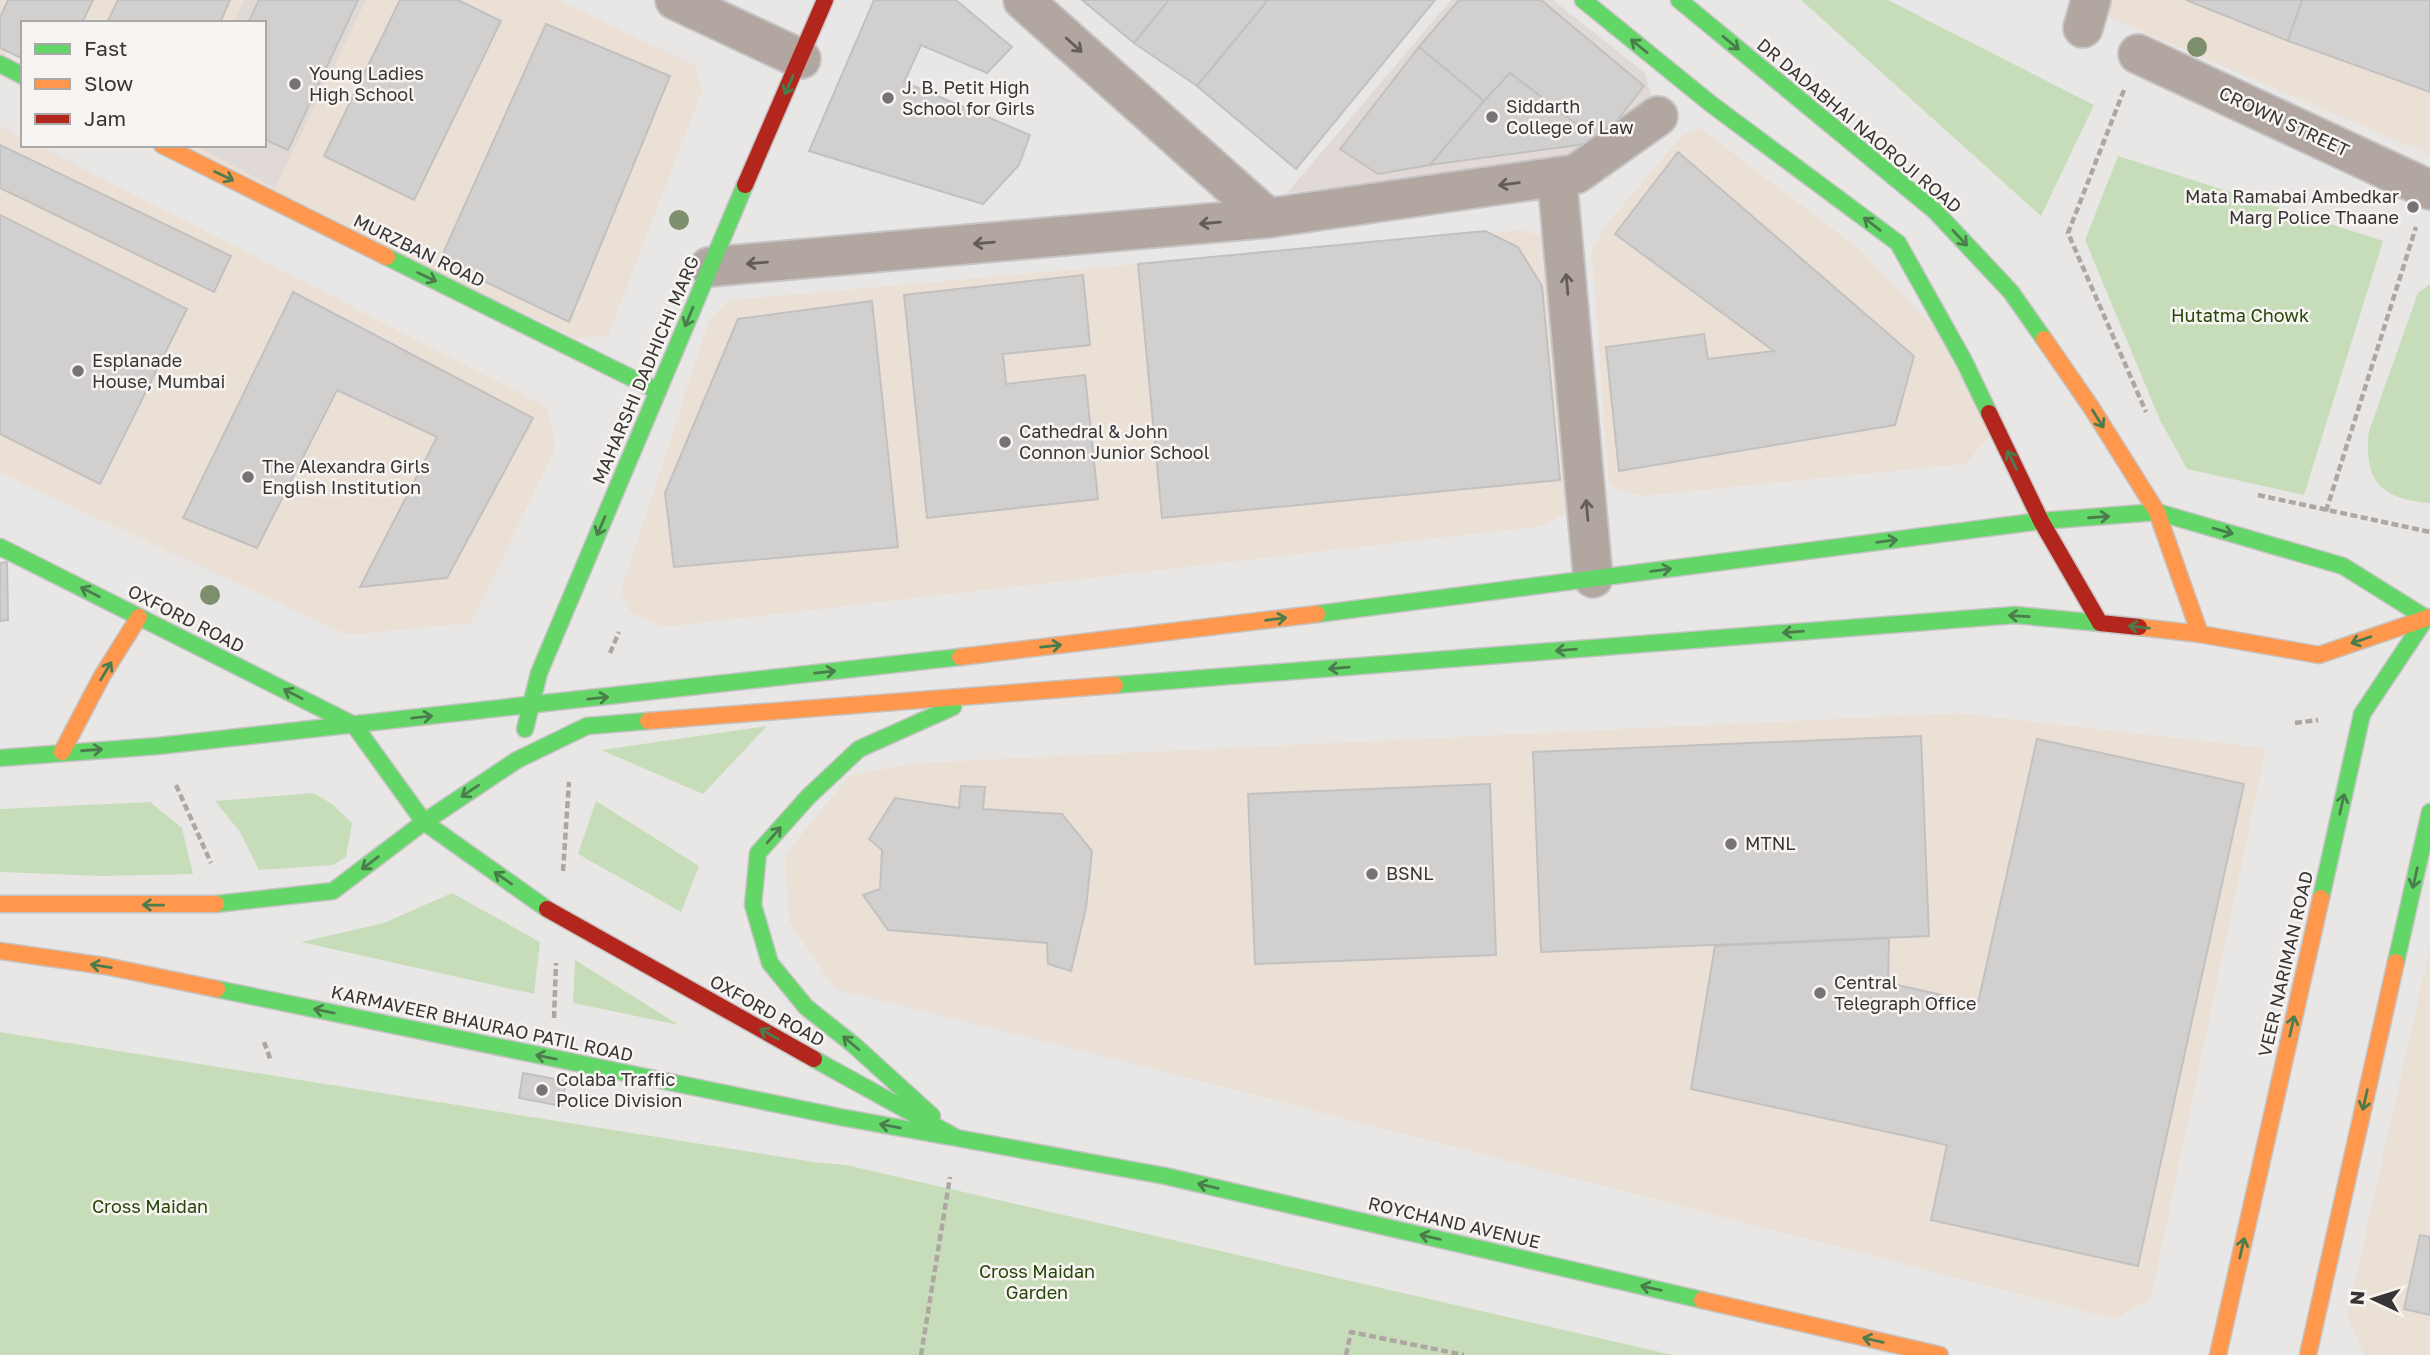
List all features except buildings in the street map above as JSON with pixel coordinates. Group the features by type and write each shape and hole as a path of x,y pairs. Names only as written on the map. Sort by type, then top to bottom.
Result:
{"main road":[{"name":"MAHARSHI DADHICHI MARG","path":"517,760 538,673 825,0"},
{"path":"1583,0 1711,104 1898,243 1965,361 2041,521 2094,623"},
{"name":"DR DADABHAI NAOROJI ROAD","path":"1679,0 1935,211 2011,292 2091,407 2157,512 2200,634"},
{"path":"0,64 21,75"},
{"name":"MURZBAN ROAD","path":"166,147 658,391"},
{"path":"0,758 158,746 1129,638 2041,521 2157,512 2343,566 2428,617"},
{"name":"OXFORD ROAD","path":"0,547 354,725 424,822 559,917 957,1138"},
{"path":"0,904 230,904 333,891 424,822 517,760 587,726 2015,615 2200,634 2319,655 2428,617"},
{"path":"62,752 102,676 139,617"},
{"path":"2428,617 2430,638"},
{"name":"VEER NARIMAN ROAD","path":"2218,1355 2362,714 2428,617"},
{"path":"957,1138 855,1046 806,1007 770,963 753,905 758,853 808,797 859,749 976,696"},
{"path":"2308,1355 2430,811"},
{"name":"KARMAVEER BHAURAO PATIL ROAD","path":"0,951 105,966 840,1117 957,1138"},
{"name":"ROYCHAND AVENUE","path":"957,1138 1165,1176 1940,1355"}],"street":[{"path":"676,0 800,59"},
{"path":"1023,0 1268,218"},
{"name":"CROWN STREET","path":"2138,54 2429,190"},
{"path":"709,267 1268,218 1567,176 1658,116"},
{"path":"1567,176 1593,578"}],"path":[{"path":"2138,54 2068,233 2150,420"},
{"path":"2326,511 2429,190"},
{"path":"2247,492 2430,532"},
{"path":"158,746 230,904"},
{"path":"551,1058 559,917"},
{"path":"921,1355 957,1138"},
{"path":"1346,1355 1352,1332 1464,1355"}],"shaded area":[{"path":"0,0 558,0 695,65 702,91 608,336 575,338 173,147 266,147 266,21 21,21 21,27 0,65"},
{"name":"Young Ladies High School","path":"244,0 366,0 275,188 198,147 266,147 266,21 234,21"},
{"name":"Siddarth College of Law","path":"1451,0 1553,0 1645,73 1651,95 1614,139 1574,161 1287,193"},
{"path":"2069,0 2430,0 2430,155"},
{"path":"0,126 21,136 21,147 42,147 547,407 556,448 471,623 348,635 0,473"},
{"path":"1700,128 1859,249 1932,325 1995,431 1965,464 1642,496 1609,486 1592,252 1606,225 1683,135"},
{"path":"1522,230 1560,241 1574,509 1543,526 664,627 631,613 621,591 710,318 731,300"},
{"path":"1958,713 2266,748 2151,1298 2115,1319 1147,1067 835,989 789,921 785,855 850,775 917,763"},
{"path":"2430,947 2430,1355 2364,1355 2347,1316"}],"green space":[{"path":"1801,0 1888,0 2094,105 2041,216"},
{"name":"Hutatma Chowk","path":"2118,156 2383,241 2304,495 2187,469 2160,420 2085,240"},
{"path":"2430,284 2430,503 2413,501 2388,492 2373,475 2368,448 2369,431 2418,293"},
{"path":"767,726 703,794 601,750"},
{"path":"314,793 332,804 352,823 346,857 333,865 259,870 240,832 215,801"},
{"path":"596,801 699,866 681,912 578,854"},
{"path":"150,802 182,828 193,874 103,876 0,872 0,809"},
{"path":"452,893 540,942 534,994 301,942 384,923"},
{"path":"575,960 679,1025 573,1003"},
{"name":"Cross Maidan","path":"0,1032 846,1165 1673,1355 0,1355"}],"traffic: fast":[{"path":"1583,0 1711,104 1898,243 1964,361 1989,413"},
{"path":"1679,0 1935,211 2011,292 2044,339"},
{"path":"0,64 21,75"},
{"path":"525,729 539,673 745,185"},
{"path":"387,257 658,391"},
{"path":"2041,521 2157,512 2343,566 2426,618"},
{"path":"1317,614 2041,521"},
{"path":"0,547 354,725 424,822 547,909"},
{"path":"1115,685 2015,615 2100,623"},
{"path":"2321,898 2362,714 2426,618"},
{"path":"0,758 158,746 960,657"},
{"path":"932,1116 855,1046 806,1007 770,963 753,905 758,853 808,797 859,749 953,707"},
{"path":"216,904 333,891 424,822 517,760 587,726 648,721"},
{"path":"2396,962 2430,812"},
{"path":"217,989 840,1117 951,1137"},
{"path":"814,1059 957,1138 1165,1176 1702,1300"}],"traffic: slow":[{"path":"166,147 387,257"},
{"path":"2044,339 2091,407 2157,512 2200,634"},
{"path":"960,657 1317,614"},
{"path":"62,752 102,676 139,617"},
{"path":"2139,627 2200,634 2319,655 2430,617"},
{"path":"648,721 1115,685"},
{"path":"2218,1355 2321,898"},
{"path":"0,904 216,904"},
{"path":"0,951 105,966 217,989"},
{"path":"2308,1355 2396,962"},
{"path":"1702,1300 1940,1355"}],"traffic: jam":[{"path":"745,185 825,0"},
{"path":"1989,413 2041,521 2100,623 2139,627"},
{"path":"547,909 814,1059"}],"place":[{"name":"Young Ladies High School","path":"295,84"},
{"name":"J. B. Petit High School for Girls","path":"888,98"},
{"name":"Siddarth College of Law","path":"1492,117"},
{"name":"Mata Ramabai Ambedkar Marg Police Thaane","path":"2413,207"},
{"name":"Esplanade House, Mumbai","path":"78,371"},
{"name":"Cathedral & John Connon Junior School","path":"1005,442"},
{"name":"The Alexandra Girls English Institution","path":"248,477"},
{"name":"MTNL","path":"1731,844"},
{"name":"BSNL","path":"1372,874"},
{"name":"Central Telegraph Office","path":"1820,993"},
{"name":"Colaba Traffic Police Division","path":"542,1090"}],"park label":[{"name":"Cross Maidan Garden","path":"1037,1282"}]}
